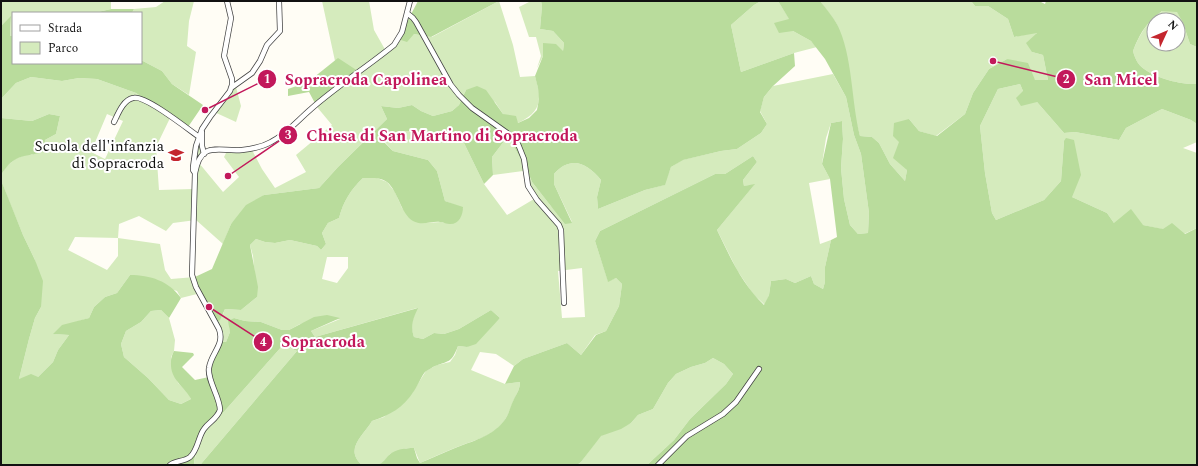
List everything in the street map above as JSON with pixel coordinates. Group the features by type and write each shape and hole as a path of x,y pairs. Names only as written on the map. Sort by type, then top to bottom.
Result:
{"street":[{"path":"196,173 193,170 193,167 199,137 210,117 231,88 232,79 225,62 224,54 231,18 228,1"},
{"path":"231,88 252,73 260,61 267,45 280,32 279,1"},
{"path":"170,465 174,462 187,459 192,455 204,429 217,417 220,410 209,370 211,360 220,343 221,336 219,329 196,287 192,275 196,173 199,160 208,151 215,148 241,150 264,145 279,137 312,108 394,45 400,37 410,1"},
{"path":"407,14 413,18 420,27 446,76 459,95 472,108 510,135 518,144 524,159 528,186 537,200 559,225 561,230 564,303"},
{"path":"114,122 126,102 137,97 148,101 199,137"},
{"path":"202,130 202,146 204,154"},
{"path":"658,465 687,436 723,414 736,402 759,369"}],"green space":[{"path":"1,1 111,1 111,9 98,12 12,12 12,36 10,36 11,17 1,26"},
{"path":"165,1 194,1 189,21 187,46 196,52 189,95 172,84 162,71 142,61 142,12 132,12 134,9 156,7"},
{"path":"322,1 369,1 374,30 387,53 398,39 414,34 432,37 499,1 513,45 520,77 535,76 539,92 538,104 532,114 518,123 503,114 495,102 466,90 459,105 452,111 433,116 412,105 398,108 381,106 387,119 338,167 319,188 264,195 231,224 223,244 196,220 173,223 166,231 139,216 119,224 118,238 160,244 165,270 171,279 195,277 197,294 181,298 177,291 130,275 117,293 105,297 94,307 89,318 76,322 54,334 69,335 58,350 53,362 38,377 19,379 35,318 41,307 35,260 9,201 1,180 1,175 6,167 15,159 25,155 32,155 45,140 56,134 60,116 49,114 32,121 1,118 1,99 16,83 31,77 62,81 79,78 97,79 136,93 171,116 156,147 159,190 193,189 194,145 197,133 203,157 199,163 223,192 239,177 224,157 227,151 252,150 262,169 275,188 306,172 296,155 332,125 317,107 339,59 335,61","holes":["107,114 123,121 105,159 91,152","75,237 118,238 118,256 107,270 68,250"]},
{"path":"418,1 499,1 431,37 414,34 407,42 398,39"},
{"path":"531,1 541,1 540,29 553,31 564,43 563,51 543,56 537,68 541,56 536,37 529,37 519,7"},
{"path":"541,1 761,1 754,5 731,25 741,72 794,53 795,66 773,86 764,97 760,112 767,124 761,133 737,149 721,151 683,160 671,167 665,185 645,190 598,209 597,197 601,180 596,174 584,166 573,163 560,168 554,174 554,184 572,223 565,224 532,182 508,136 492,157 493,175 484,184 463,141 439,135 411,131 391,134 383,141 393,151 428,160 437,171 445,201 463,207 460,219 452,224 441,222 420,223 413,221 405,213 391,186 385,180 363,178 348,196 339,218 328,223 322,233 326,244 321,250 317,246 290,240 275,243 256,239 250,245 258,287 257,297 241,310 225,309 220,320 214,324 197,294 195,277 212,269 231,224 246,205 264,195 319,188 338,167 387,119 381,106 398,108 412,105 433,116 452,111 459,105 466,90 477,86 486,90 503,114 516,116 518,123 529,118 537,110 539,99 535,76 543,56 543,43 556,44 563,51 564,43 553,31 540,29"},
{"path":"761,1 778,1 790,20 793,31 811,41 817,47 794,53 741,72 731,25 754,5"},
{"path":"778,1 820,1 831,15 837,24 846,50 860,136 872,137 879,143 890,164 905,181 907,170 893,158 899,142 893,136 894,123 909,119 919,131 937,136 965,114 973,93 989,69 1007,59 1028,63 1035,80 1048,80 1043,55 1032,52 1026,43 1037,33 1014,37 1008,19 988,6 975,6 971,1 1039,1 1045,4 1046,1 1197,1 1197,47 1190,44 1186,32 1186,12 1146,12 1146,26 1133,51 1138,63 1149,72 1165,79 1182,83 1197,84 1197,124 1191,120 1162,109 1126,128 1119,140 1075,132 1064,133 1037,102 1021,106 1016,98 1023,91 1020,84 998,89 980,126 985,173 992,213 996,220 1044,200 1061,181 1064,141 1066,138 1074,140 1081,175 1072,197 1107,213 1114,223 1131,209 1143,225 1163,229 1172,223 1185,234 1197,228 1197,465 647,465 674,440 690,419 726,384 733,374 724,364 713,358 705,363 691,367 676,374 668,383 653,409 638,415 631,423 621,429 601,436 577,465 377,465 383,462 394,451 411,448 414,448 420,463 481,438 498,427 507,417 518,391 520,382 505,384 514,366 523,359 567,343 581,355 596,335 606,331 619,306 622,284 616,278 608,282 595,241 600,231 715,174 725,174 753,156 757,162 743,180 744,186 755,184 717,230 732,260 749,288 764,305 769,295 771,281 786,279 795,283 811,276 814,284 823,289 825,282 825,267 831,240 837,237 830,179 822,164 831,123 842,121 843,139 841,168 844,199 850,225 858,234 868,233 869,213 861,154 854,135 846,97 825,59 811,41 793,31 779,33 774,23 789,19"},
{"path":"820,1 971,1 975,6 988,6 1008,19 1014,37 1037,32 1032,52 1043,55 1048,80 1035,80 1007,59 989,69 973,93 965,114 936,136 919,131 909,119 899,142 907,170 905,181 890,164 879,143 872,137 860,136 855,118 837,24"},
{"path":"111,9 134,9 132,12 98,12"},
{"path":"1162,11 1178,12 1161,12"},
{"path":"11,16 10,36 12,36 12,64 142,64 142,61 162,71 172,84 203,105 188,127 136,93 97,79 79,78 62,81 31,77 16,83 1,99 1,26"},
{"path":"1146,26 1146,52 1186,52 1186,32 1190,44 1197,47 1197,84 1182,83 1165,79 1149,72 1137,62 1133,51"},
{"path":"338,58 361,73 317,107 309,92 288,96 288,89 308,82"},
{"path":"833,74 846,97 854,135 861,154 869,213 868,233 858,234 850,225 844,199 841,168 843,139 842,121 831,123 826,138 822,164 830,179 809,183 820,244 831,240 825,267 825,282 823,289 814,284 811,276 795,283 786,279 771,281 769,295 765,305 753,294 737,270 717,230 754,185 744,186 743,180 757,162 753,156 725,174 715,174 600,231 595,241 608,281 616,278 622,284 619,306 606,331 595,335 581,355 567,343 523,359 514,366 496,354 480,352 471,370 505,384 520,382 519,390 509,413 498,428 485,437 420,463 414,448 407,448 390,454 383,463 377,465 362,465 357,459 355,448 360,437 372,421 384,417 412,393 426,371 437,365 450,362 455,355 458,346 467,347 500,318 491,310 459,329 444,334 434,333 423,339 414,337 412,329 412,322 417,308 315,337 311,331 340,319 300,324 289,330 282,330 261,322 245,321 234,318 229,321 230,332 226,342 219,342 217,329 214,324 223,314 225,309 241,310 257,297 253,256 250,245 256,239 275,243 290,240 317,246 321,250 326,244 322,233 328,223 339,218 348,196 363,178 377,178 387,182 395,192 402,208 424,223 441,222 450,224 463,208 445,201 437,171 428,160 393,151 383,140 392,133 411,131 439,134 463,141 484,184 507,215 534,199 523,171 493,175 492,157 508,136 532,182 551,206 572,222 554,184 554,174 560,168 573,163 579,164 590,169 596,174 601,180 597,197 598,209 645,190 664,185 671,167 682,160 737,149 761,133 767,124 760,111 764,97 773,86","holes":["327,257 348,257 348,268 337,283 322,279","582,268 585,317 562,318 558,271"]},
{"path":"235,83 241,106 236,122 212,111"},
{"path":"1020,84 1023,91 1037,102 1064,133 1075,132 1119,140 1126,128 1162,109 1191,120 1197,124 1197,142 1183,148 1197,153 1197,228 1184,234 1143,225 1114,223 1107,213 1072,197 1064,141 1061,181 1044,200 996,220 992,213 985,173 980,126 998,89"},
{"path":"49,114 60,116 56,134 45,140 43,152 24,156 15,160 1,175 1,118 32,121"},
{"path":"1,180 43,281 41,307 35,318 19,379 31,374 38,377 53,362 58,350 69,335 53,334 62,325 89,318 94,307 105,297 117,293 130,275 145,276 165,283 181,298 169,318 161,310 151,311 141,322 126,331 121,344 124,357 148,378 169,400 181,404 191,399 176,380 172,371 171,360 174,351 193,353 194,355 182,367 195,380 209,377 208,361 219,342 226,342 230,332 228,321 234,318 245,321 261,322 282,330 289,330 314,317 327,315 340,318 311,331 315,337 418,308 412,329 414,337 423,339 434,333 444,334 459,329 491,310 500,318 476,344 467,347 458,346 449,361 433,367 425,372 410,397 401,406 385,416 372,421 360,437 355,448 357,459 362,465 1,465","holes":["283,345 297,351 201,464 194,464 198,447 206,432"]},
{"path":"161,310 169,318 175,340 174,351 171,357 178,383 188,392 191,399 181,404 169,400 148,378 124,357 121,344 126,331 141,322 151,311"},
{"path":"283,345 297,351 201,464 194,464 196,453 203,436"},
{"path":"713,358 724,364 733,374 726,384 690,419 674,440 647,465 577,465 581,462 600,436 631,423 638,415 653,409 668,383 676,374 691,367 705,363"}],"place":[{"name":"San Micel","path":"993,61"},
{"name":"Sopracroda Capolinea","path":"205,110"},
{"name":"Scuola dell'infanzia di Sopracroda","path":"176,155"},
{"name":"Chiesa di San Martino di Sopracroda","path":"228,176"},
{"name":"Sopracroda","path":"209,307"}]}
